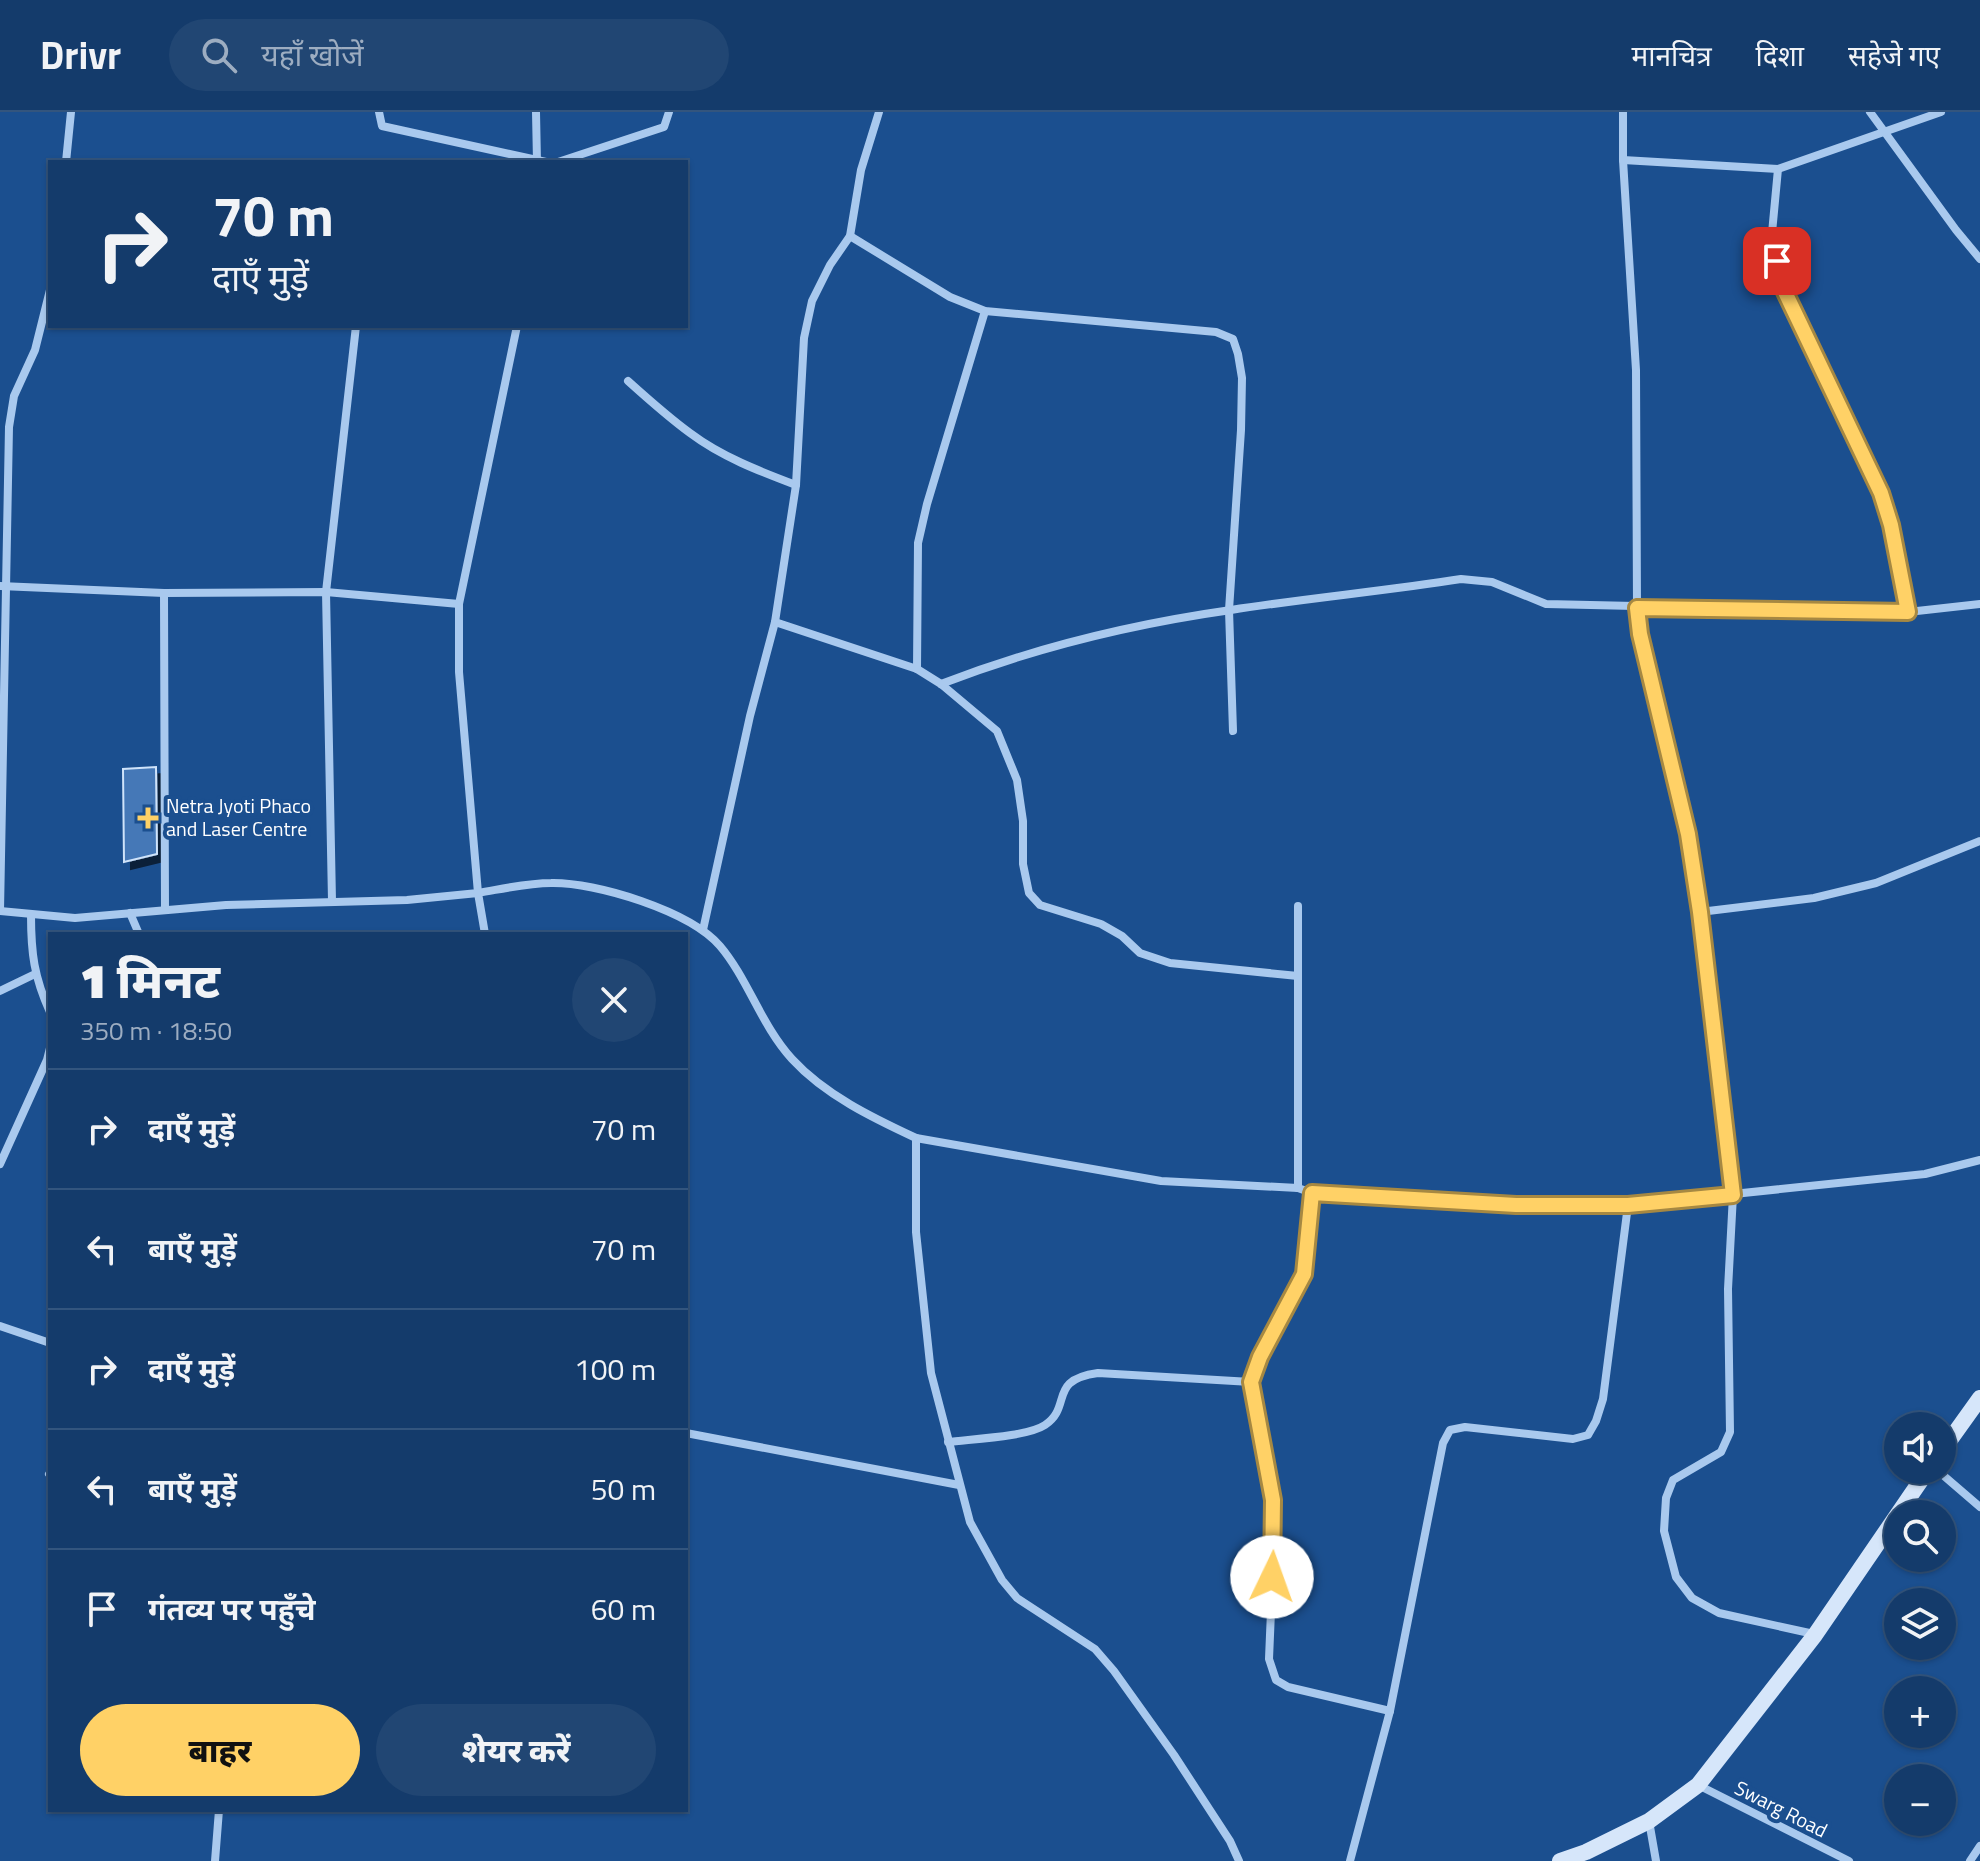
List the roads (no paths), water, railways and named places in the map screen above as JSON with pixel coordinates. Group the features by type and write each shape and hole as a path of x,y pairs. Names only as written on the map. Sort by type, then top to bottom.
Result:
{"main road":[{"path":"1956,1431 1980,1398"},
{"path":"1560,1861 1586,1852 1649,1821 1698,1785 1815,1635 1918,1484"}],"street":[{"path":"66,160 71,112"},
{"path":"379,112 382,126 535,160"},
{"path":"536,112 540,160"},
{"path":"564,160 664,127 669,112"},
{"path":"703,930 750,716 775,622 796,485 804,338 812,301 830,265 850,236 861,170 879,112"},
{"path":"1623,112 1623,160 1636,370 1637,608 1640,634 1688,834 1733,1195 1728,1289 1730,1432 1721,1452 1673,1480 1666,1498 1664,1531 1676,1577 1692,1598 1719,1613 1815,1635"},
{"path":"1870,112 1980,259"},
{"path":"1623,160 1778,169 1941,112"},
{"path":"1778,169 1772,233 1785,292 1881,493 1891,525 1908,612"},
{"path":"850,236 950,297 985,311 1216,332 1233,339 1242,378 1229,610 1233,731"},
{"path":"48,298 35,350 14,396 9,427 3,586 0,911 75,918 165,909 407,900 550,882 576,885 643,902 703,930 721,947 773,1035 794,1061 849,1103 916,1138 1161,1181 1516,1205 1628,1205 1925,1174 1980,1160"},
{"path":"917,669 918,543 985,311"},
{"path":"332,901 326,592 356,328"},
{"path":"485,932 478,893 459,672 459,604 517,328"},
{"path":"628,381 690,434 712,448 746,466 796,485"},
{"path":"941,684 989,665 1130,627 1229,610 1461,579 1492,582 1546,604 1908,612 1980,604"},
{"path":"3,586 164,593 326,592 459,604"},
{"path":"164,593 165,909"},
{"path":"775,622 917,669 941,684 997,731 1017,780 1023,821 1023,864 1029,893 1040,905 1101,924 1122,936 1140,953 1170,963 1298,976"},
{"path":"1700,912 1814,898 1876,883 1980,841"},
{"path":"1298,906 1298,1188"},
{"path":"130,913 138,932"},
{"path":"31,915 31,953 35,974 48,1007"},
{"path":"0,991 35,974"},
{"path":"0,1164 48,1056"},
{"path":"916,1138 916,1232 931,1373 970,1522 1002,1580 1017,1598 1095,1649 1105,1660 1174,1755 1230,1841 1239,1861"},
{"path":"1312,1193 1304,1274 1260,1357 1251,1382 1268,1462 1275,1516 1269,1659 1276,1680 1288,1687 1390,1711"},
{"path":"1350,1861 1390,1711 1443,1443 1450,1430 1465,1427 1573,1439 1588,1435 1603,1399 1628,1205"},
{"path":"0,1326 48,1342"},
{"path":"948,1442 1030,1432 1046,1424 1054,1415 1066,1386 1078,1376 1098,1373 1251,1382"},
{"path":"688,1433 959,1485"},
{"path":"1953,1484 1980,1507"},
{"name":"Swarg Road","path":"1698,1785 1849,1861"},
{"path":"215,1861 219,1812"},
{"path":"1649,1821 1656,1861"},
{"path":"1970,1861 1980,1846"}],"place":[{"name":"Netra Jyoti Phaco and Laser Centre","path":"148,818"}]}
